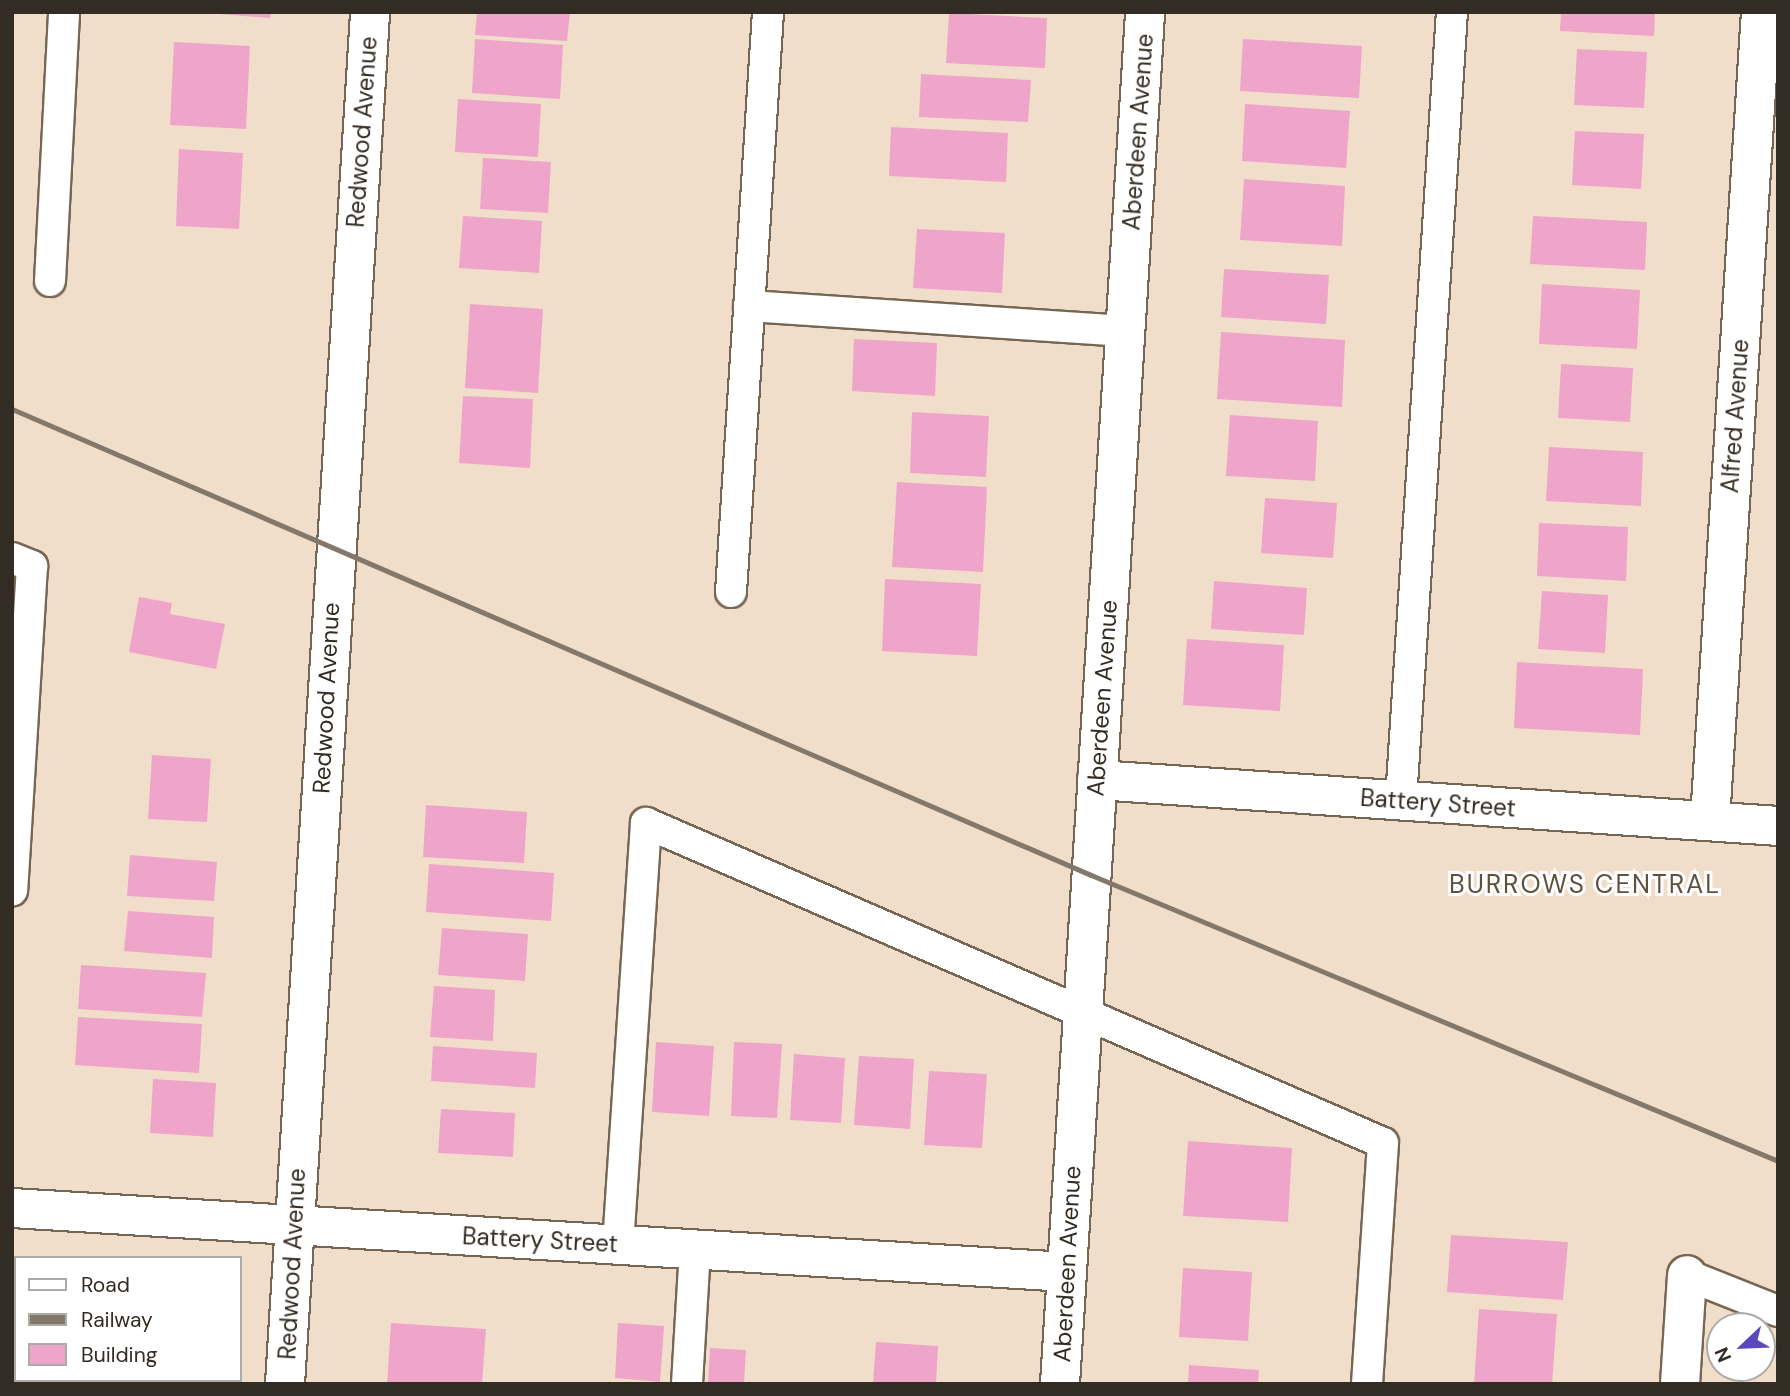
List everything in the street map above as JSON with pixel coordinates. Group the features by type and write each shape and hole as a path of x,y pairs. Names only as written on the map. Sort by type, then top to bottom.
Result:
{"street":[{"name":"Redwood Avenue","path":"285,1384 369,12"},
{"name":"Aberdeen Avenue","path":"1060,1384 1145,12"},
{"name":"Alfred Avenue","path":"1710,820 1761,12"},
{"name":"Battery Street","path":"1097,780 1778,826"},
{"name":"Battery Street","path":"12,1208 1067,1272"},
{"path":"1680,1384 1687,1275"}],"lane":[{"path":"50,281 64,12"},
{"path":"731,592 768,12"},
{"path":"1401,800 1452,12"},
{"path":"749,306 1125,331"},
{"path":"12,558 32,566 12,890"},
{"path":"618,1245 646,823 1083,1016 1383,1143 1367,1384"},
{"path":"687,1384 695,1250"},
{"path":"1687,1275 1778,1311"}],"building":[{"path":"193,12 271,12 270,18"},
{"path":"477,12 570,12 567,41 475,35"},
{"path":"1561,12 1655,12 1654,36 1560,31"},
{"path":"949,13 1047,18 1045,68 946,63"},
{"path":"475,39 563,45 560,99 472,93"},
{"path":"1243,39 1362,46 1359,98 1240,91"},
{"path":"174,42 250,46 246,129 170,125"},
{"path":"1577,49 1647,52 1644,108 1574,105"},
{"path":"921,74 1031,80 1028,122 919,117"},
{"path":"458,99 541,104 538,157 455,152"},
{"path":"1245,104 1350,111 1346,168 1242,161"},
{"path":"891,127 1008,133 1006,182 889,176"},
{"path":"1575,131 1644,134 1641,189 1572,185"},
{"path":"179,149 243,153 239,229 176,226"},
{"path":"483,158 551,162 548,213 480,209"},
{"path":"1244,179 1345,186 1342,246 1240,240"},
{"path":"463,216 542,221 539,273 459,268"},
{"path":"1533,216 1647,222 1645,270 1530,264"},
{"path":"917,229 1005,233 1002,293 913,288"},
{"path":"1224,269 1329,275 1326,324 1221,317"},
{"path":"1542,284 1640,290 1637,349 1539,344"},
{"path":"470,304 543,309 538,393 465,388"},
{"path":"1221,332 1345,340 1342,407 1217,399"},
{"path":"854,339 937,343 935,396 852,391"},
{"path":"1561,364 1633,368 1630,422 1558,418"},
{"path":"463,396 533,399 530,468 459,463"},
{"path":"912,412 989,416 986,477 910,473"},
{"path":"1230,415 1318,421 1315,481 1226,476"},
{"path":"1549,447 1643,452 1641,506 1546,501"},
{"path":"897,482 987,487 983,572 892,567"},
{"path":"1265,498 1337,503 1333,558 1261,553"},
{"path":"1539,523 1628,527 1626,581 1537,576"},
{"path":"885,579 981,584 977,656 882,651"},
{"path":"1214,581 1307,588 1304,635 1211,629"},
{"path":"1542,591 1608,595 1605,653 1538,649"},
{"path":"139,597 172,603 170,614 225,624 216,669 129,652"},
{"path":"1187,639 1284,645 1280,711 1183,705"},
{"path":"1517,662 1643,669 1640,735 1514,728"},
{"path":"152,755 211,759 207,822 148,819"},
{"path":"426,805 527,812 524,863 423,857"},
{"path":"130,855 217,862 214,901 127,896"},
{"path":"429,864 554,873 551,921 426,912"},
{"path":"128,911 214,917 212,958 124,951"},
{"path":"442,928 528,934 525,981 438,975"},
{"path":"81,965 206,973 202,1017 78,1009"},
{"path":"434,986 495,990 493,1041 430,1037"},
{"path":"78,1017 202,1024 199,1073 75,1065"},
{"path":"656,1042 714,1046 709,1116 652,1112"},
{"path":"734,1042 782,1044 777,1118 731,1116"},
{"path":"433,1046 537,1053 535,1088 431,1081"},
{"path":"794,1054 845,1058 841,1123 790,1120"},
{"path":"859,1056 914,1059 910,1129 854,1125"},
{"path":"929,1071 987,1074 982,1148 924,1145"},
{"path":"153,1079 216,1083 213,1137 150,1133"},
{"path":"441,1109 515,1113 513,1157 438,1153"},
{"path":"1188,1141 1292,1148 1288,1222 1183,1216"},
{"path":"1451,1235 1568,1242 1563,1300 1447,1292"},
{"path":"1183,1268 1252,1272 1248,1341 1179,1337"},
{"path":"1479,1309 1557,1314 1552,1384 1474,1384"},
{"path":"391,1323 486,1329 482,1384 387,1384"},
{"path":"618,1323 664,1326 660,1382 615,1378"},
{"path":"876,1342 938,1346 936,1384 873,1384"},
{"path":"710,1348 746,1350 744,1384 708,1384"},
{"path":"1189,1365 1259,1370 1258,1384 1188,1384"},
{"path":"147,1382 191,1382 191,1384"}],"railway":[{"path":"12,409 1091,875 1778,1161"}],"district":[{"name":"BURROWS CENTRAL","path":"1585,885"}]}
